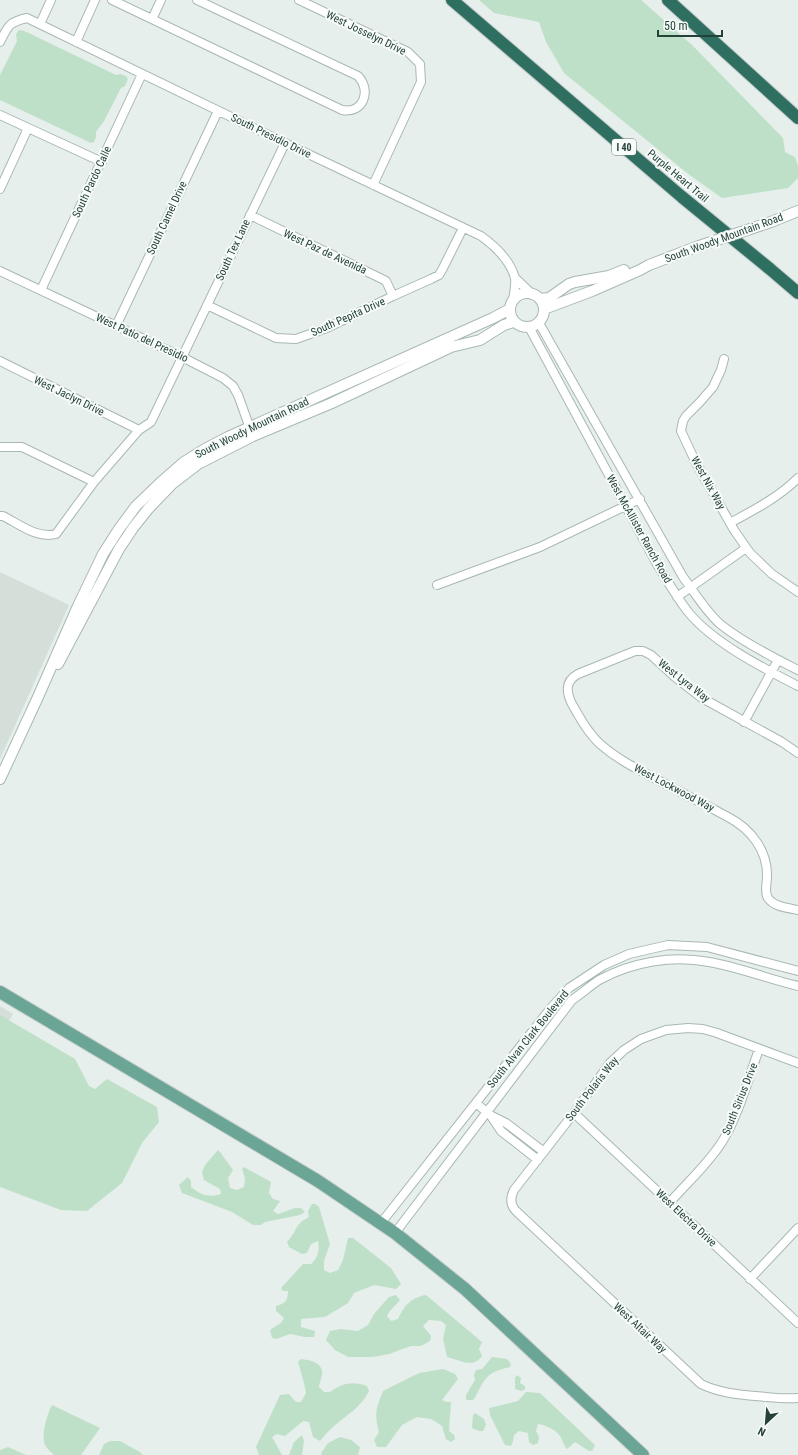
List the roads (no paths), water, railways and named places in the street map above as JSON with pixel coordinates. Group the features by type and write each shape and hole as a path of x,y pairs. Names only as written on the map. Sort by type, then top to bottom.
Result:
{"highway":[{"name":"Purple Heart Trail","path":"452,0 682,197 798,293"},
{"path":"668,0 798,118"}],"main road":[{"path":"0,992 318,1181 382,1223 465,1289 643,1455"}],"street":[{"path":"40,24 51,0"},
{"path":"76,42 95,0"},
{"path":"112,0 342,110 349,111 355,109 363,102 365,92 364,83 358,76 197,0"},
{"path":"152,19 161,0"},
{"name":"West Josselyn Drive","path":"299,0 408,52 420,64 421,82 373,185"},
{"name":"South Presidio Drive","path":"0,42 8,26 15,20 27,18 481,236 499,251 508,263 515,278"},
{"name":"South Pardo Calle","path":"41,290 142,74"},
{"name":"South Camel Drive","path":"116,326 218,111"},
{"path":"0,115 102,162"},
{"path":"0,189 28,128"},
{"name":"South Tex Lane","path":"0,516 3,516 40,535 48,536 56,534 94,482 139,430 151,422 285,143"},
{"name":"South Woody Mountain Road","path":"537,297 549,298 569,284 609,276 637,266 649,264 771,222 798,211"},
{"name":"West Paz de Avenida","path":"250,215 386,281 393,296"},
{"name":"South Pepita Drive","path":"207,305 276,338 296,339 327,328 439,275 463,228"},
{"name":"South Woody Mountain Road","path":"544,309 592,291 640,270 649,264"},
{"name":"West Patio del Presidio","path":"0,271 223,378 233,386 238,395 252,432"},
{"path":"515,278 537,297 544,309 539,323 529,328 513,322 510,315 515,278"},
{"path":"511,305 522,294 537,297"},
{"name":"South Woody Mountain Road","path":"252,432 493,318 511,305"},
{"name":"South Woody Mountain Road","path":"0,779 38,697 62,640 103,554 118,529 136,506 184,462 205,449 332,402 451,347 480,340 504,325 513,322"},
{"name":"West McAllister Ranch Road","path":"539,323 683,577 706,609 720,623 738,636 798,670"},
{"name":"West McAllister Ranch Road","path":"529,328 657,564 677,597 690,614 703,627 722,642 798,686"},
{"name":"West Nix Way","path":"724,359 717,379 707,395 686,416 683,421 681,432 696,463 746,548 772,574 798,592"},
{"name":"West Jaclyn Drive","path":"0,362 139,430"},
{"path":"0,447 22,447 94,482"},
{"path":"730,523 777,496 798,478"},
{"path":"437,585 540,547 640,500"},
{"path":"677,597 746,548"},
{"name":"West Lyra Way","path":"568,683 578,674 635,651 643,651 651,655 675,677 702,698 798,753"},
{"path":"744,722 778,660"},
{"name":"West Lockwood Way","path":"568,683 567,688 569,698 580,718 593,736 608,750 632,766 740,824 750,833 757,843 766,863 766,893 768,898 775,904 798,910"},
{"name":"South Alvan Clark Boulevard","path":"382,1223 550,1009 570,988 604,964 629,954 668,946 707,947 798,971"},
{"name":"South Alvan Clark Boulevard","path":"395,1233 489,1114 572,1000 598,981 641,963 679,959 709,962 798,986"},
{"name":"South Polaris Way","path":"510,1201 514,1190 616,1056 633,1044 653,1034 666,1030 703,1029 798,1063"},
{"name":"South Sirius Drive","path":"670,1202 711,1156 725,1137 759,1049"},
{"path":"476,1103 489,1114 506,1123 544,1152"},
{"name":"West Electra Drive","path":"574,1113 798,1323"},
{"path":"489,1114 501,1131 538,1160"},
{"name":"West Altair Way","path":"510,1201 511,1205 516,1211 701,1384 715,1390 734,1394 798,1398"},
{"path":"750,1278 798,1228"}]}
